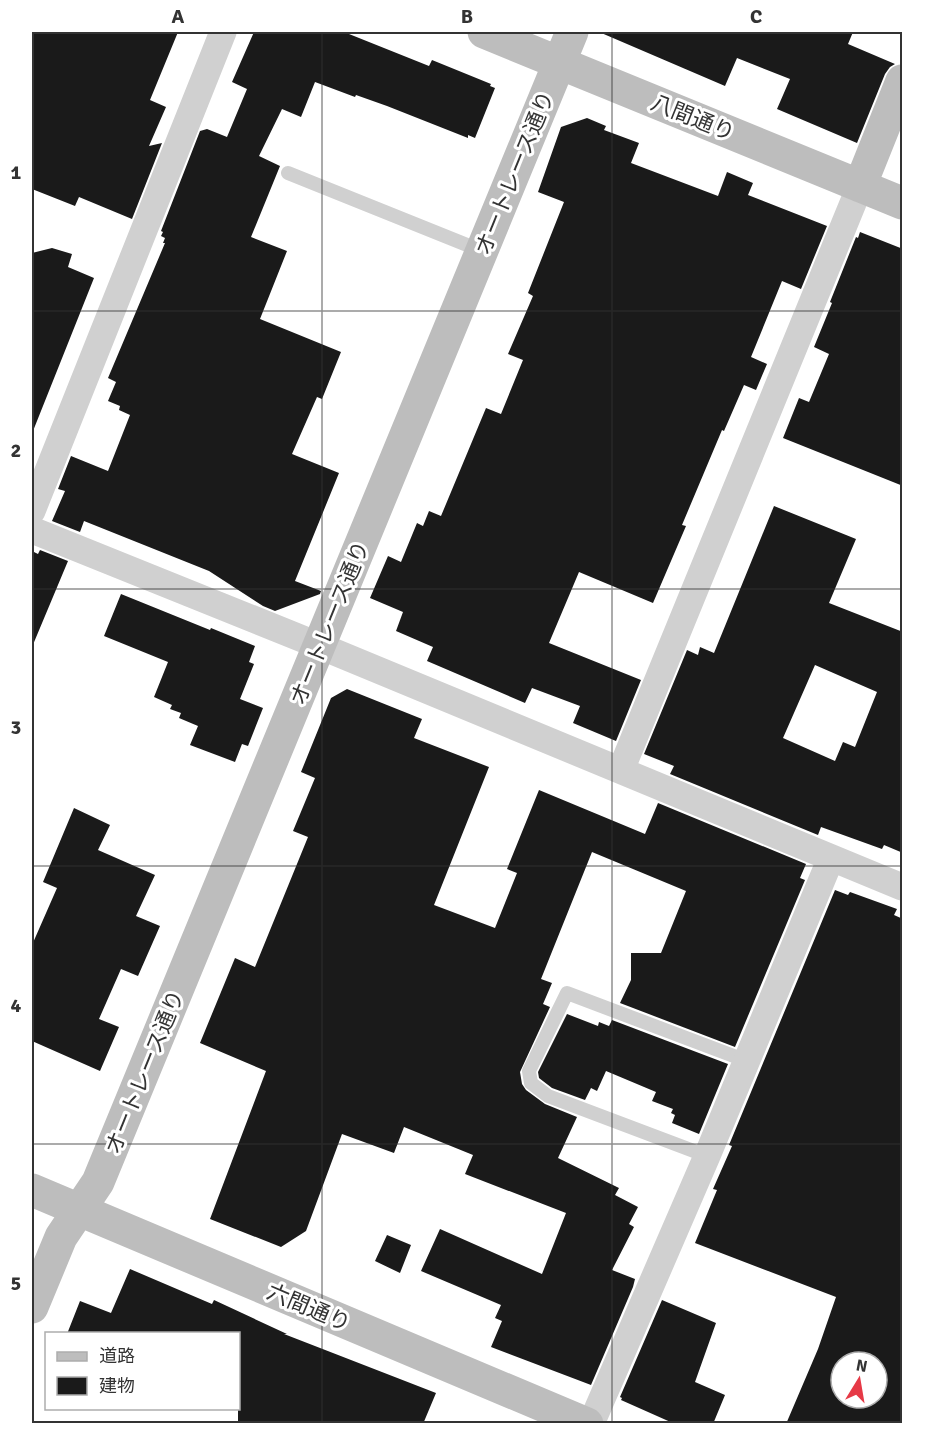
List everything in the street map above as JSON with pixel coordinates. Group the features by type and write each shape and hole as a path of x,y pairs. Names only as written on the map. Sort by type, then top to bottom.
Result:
{"street":[{"path":"32,511 223,32"},
{"name":"八間通り","path":"484,32 903,203"},
{"name":"オートレース通り","path":"32,1307 61,1237 98,1182 572,32"},
{"path":"621,770 903,81"},
{"path":"32,530 320,646 903,887"},
{"path":"589,1424 707,1156 831,858"},
{"name":"六間通り","path":"32,1190 589,1424"}],"lane":[{"path":"288,172 482,251"},
{"path":"707,1156 548,1096 531,1083 529,1071 567,993 747,1061"}],"building":[{"path":"32,32 178,32 150,100 166,107 149,146 162,143 132,219 79,197 75,206 32,189"},
{"path":"254,32 344,32 429,66 432,60 491,84 490,86 495,88 475,138 468,135 468,138 387,106 315,82 301,117 282,109 259,156 280,166 251,237 287,251 260,319 341,352 322,399 317,397 292,454 339,473 295,581 321,591 320,594 275,611 263,606 209,571 84,521 80,532 52,521 65,491 58,489 71,456 108,471 130,415 119,410 120,406 108,401 116,382 108,378 165,243 163,243 165,238 161,236 163,232 161,231 200,131 207,129 227,137 247,89 232,82"},
{"path":"599,32 853,32 848,44 895,64 885,74 857,143 777,109 790,79 737,58 725,86"},
{"path":"587,118 606,126 604,130 639,143 631,163 718,196 727,172 753,183 748,195 827,226 801,289 782,281 751,357 767,364 756,390 744,385 724,431 722,430 682,525 686,526 653,603 579,572 549,643 641,680 616,741 573,723 580,706 532,688 525,703 427,661 433,647 396,631 403,612 370,598 388,556 401,562 417,523 423,526 429,511 441,516 486,408 501,414 523,360 508,354 533,296 528,293 564,202 538,192 561,127"},
{"path":"860,232 903,249 903,486 783,438 799,398 809,402 829,354 814,347 856,237 858,238"},
{"path":"52,248 72,254 68,267 94,278 33,431 32,253"},
{"path":"774,506 856,539 829,603 903,632 903,853 884,845 882,849 821,827 818,835 670,774 674,766 644,754 687,650 698,655 700,647 714,653","holes":["815,665 877,692 855,747 843,742 835,761 783,738"]},
{"path":"40,550 68,561 32,647 32,551 38,554"},
{"path":"121,594 255,646 249,662 254,664 240,699 263,708 248,746 242,744 235,762 190,745 198,726 179,718 181,713 170,709 172,705 154,697 168,662 104,636"},
{"path":"347,689 422,719 414,738 489,767 434,905 495,928 517,873 507,869 539,790 645,834 658,803 806,864 800,878 805,880 735,1047 620,1003 631,980 631,953 661,953 686,891 592,852 541,979 552,983 543,1004 550,1007 520,1072 522,1084 526,1090 545,1104 577,1117 558,1158 619,1188 615,1195 638,1207 629,1224 634,1227 612,1270 635,1279 633,1287 591,1385 491,1347 502,1321 495,1318 501,1305 421,1271 440,1229 542,1274 566,1213 465,1174 473,1155 404,1127 394,1153 342,1134 306,1231 281,1247 210,1219 266,1071 200,1043 235,958 255,967 308,837 293,831 315,778 301,772 331,698"},
{"path":"74,808 110,825 98,850 155,875 136,916 160,926 138,976 121,969 99,1019 119,1027 100,1071 32,1041 32,945 57,888 43,882"},
{"path":"835,890 848,895 850,892 897,909 894,915 903,919 903,1424 786,1424 818,1349 836,1297 695,1243 717,1190 713,1189 732,1146 729,1145"},
{"path":"567,1014 598,1026 599,1022 609,1026 612,1020 728,1064 699,1134 672,1123 675,1115 671,1113 673,1109 652,1101 656,1092 606,1071 597,1091 591,1088 585,1100 552,1088 539,1078 538,1072"},
{"path":"387,1235 411,1245 400,1273 375,1261"},
{"path":"130,1269 212,1304 214,1300 287,1334 284,1334 436,1393 423,1424 238,1424 240,1332 68,1332 80,1301 111,1313"},
{"path":"662,1300 716,1323 695,1382 725,1395 713,1424 675,1424 621,1400 620,1397"}]}
